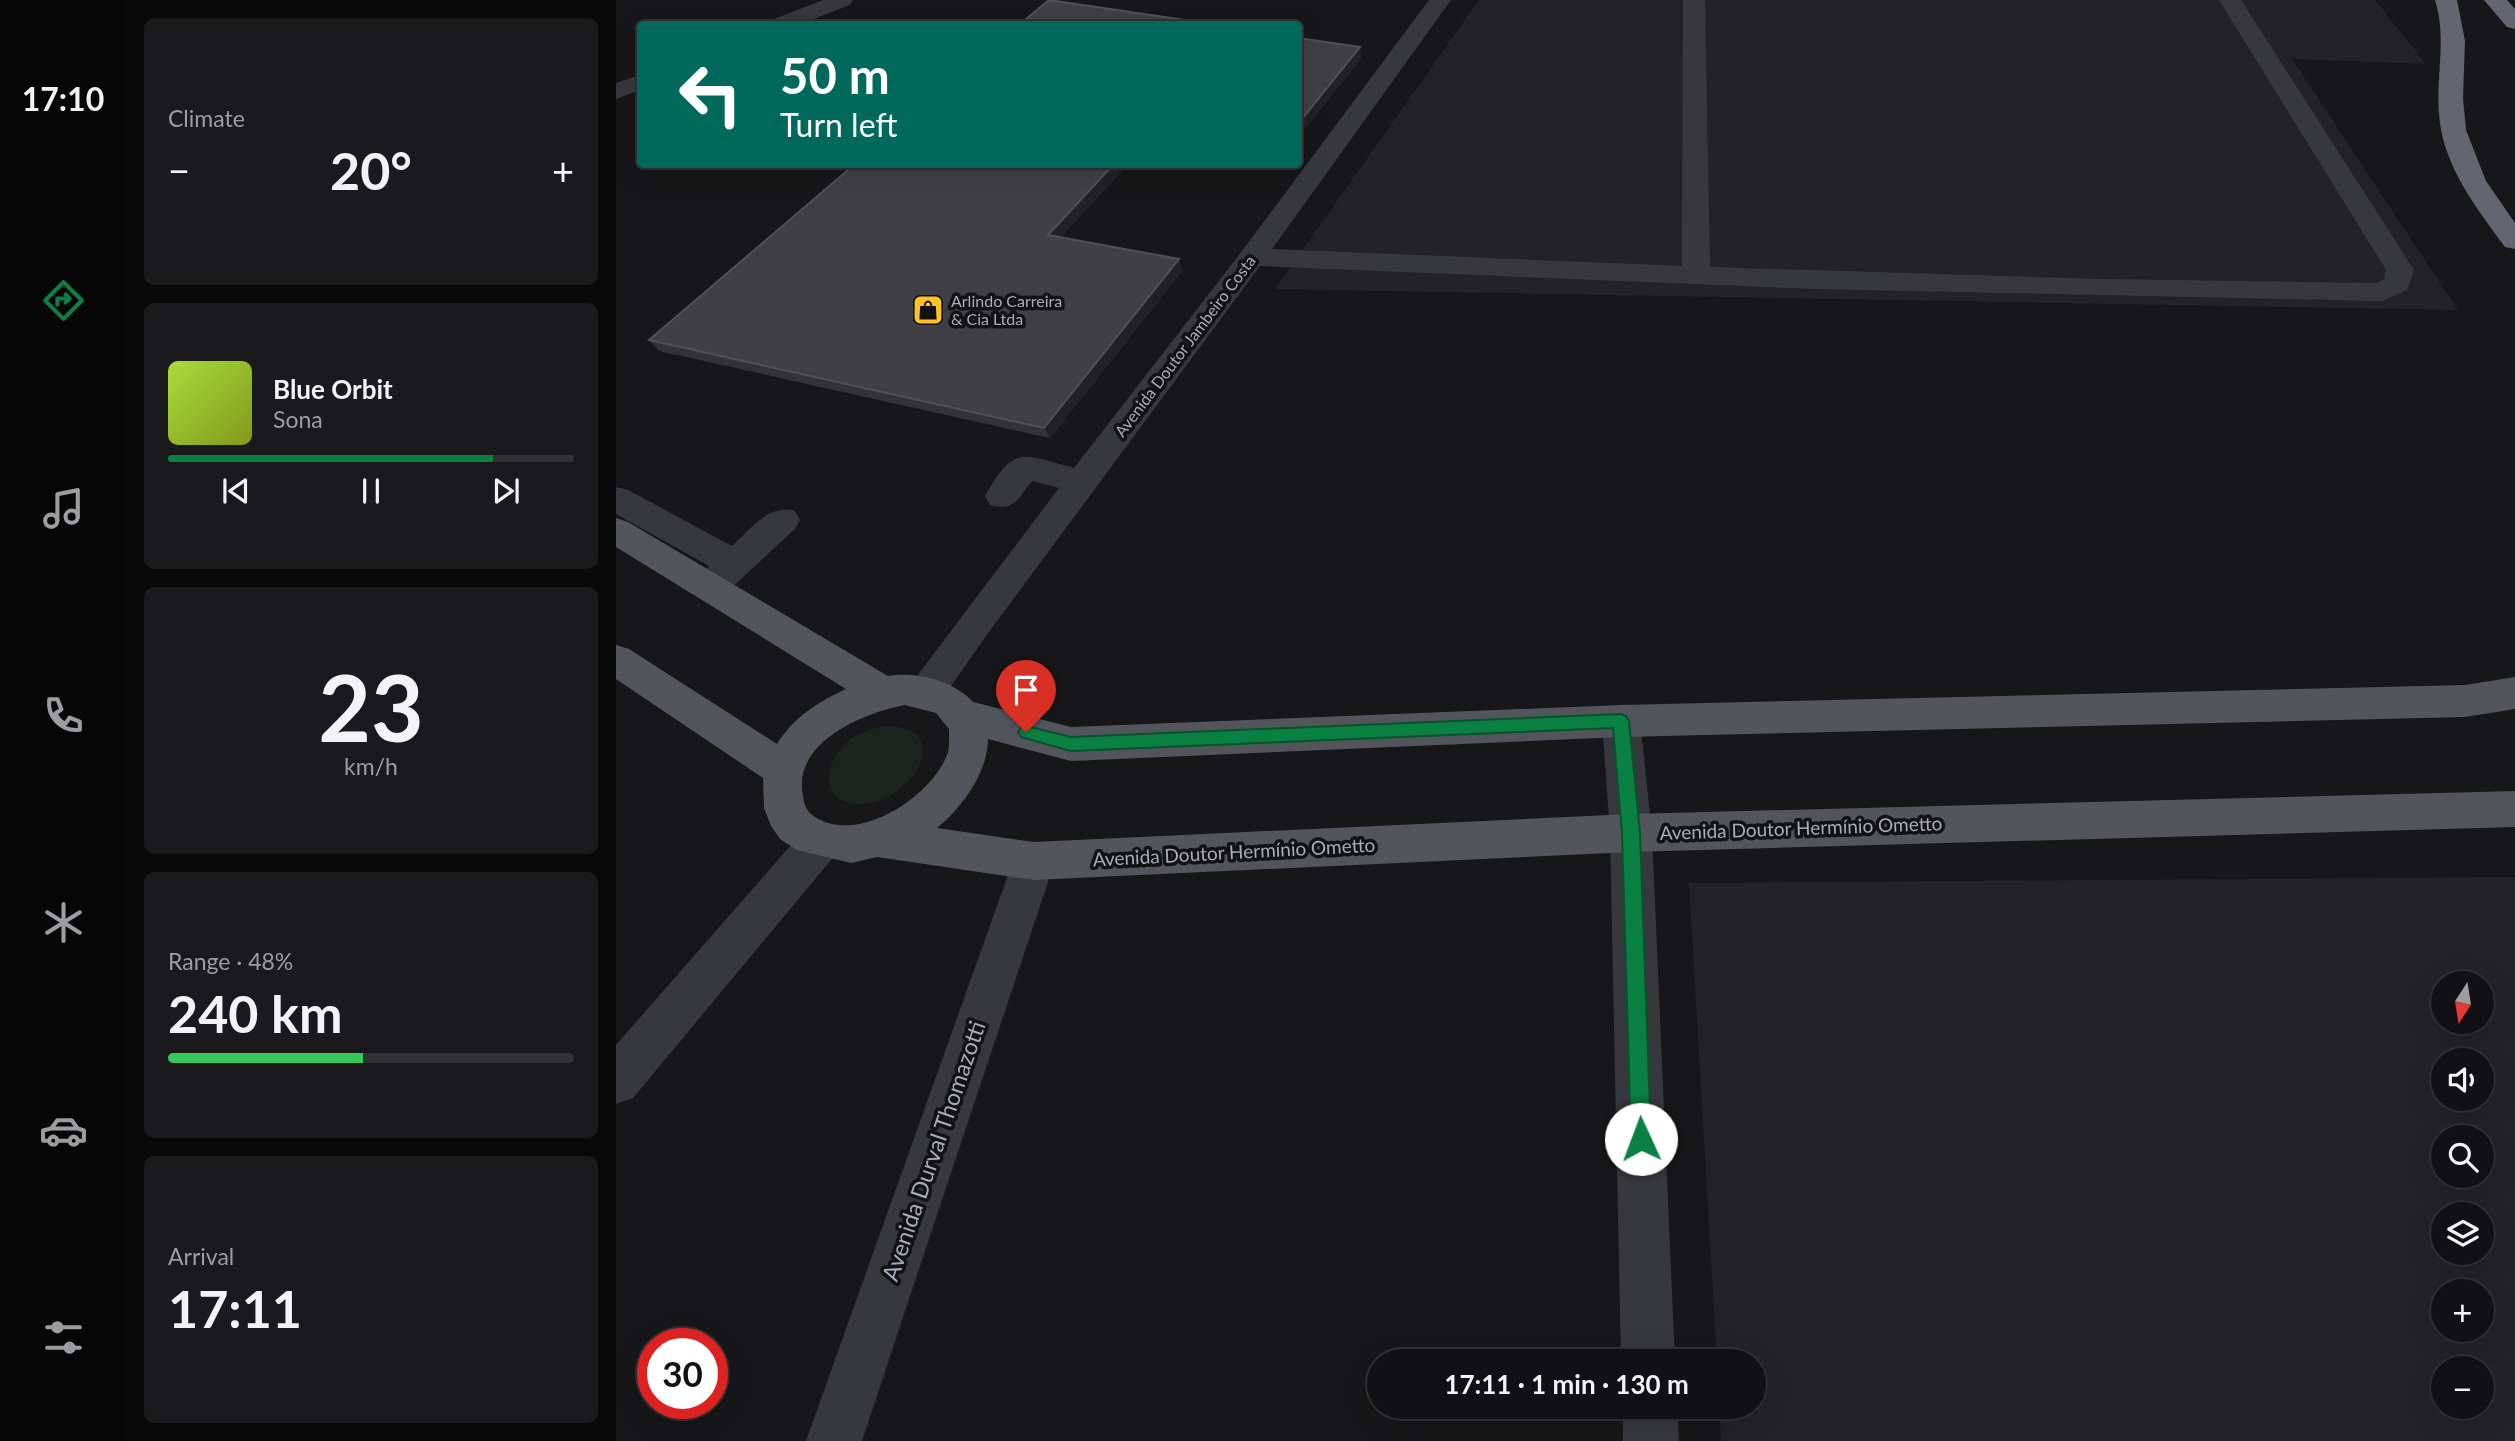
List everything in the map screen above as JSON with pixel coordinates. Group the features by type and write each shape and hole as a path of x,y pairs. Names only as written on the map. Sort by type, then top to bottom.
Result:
{"highway":[{"path":"2446,0 2450,10 2453,44 2451,114 2456,143 2477,188 2515,241"},
{"path":"2495,0 2515,22"}],"main road":[{"path":"616,531 881,691"},
{"path":"616,660 784,770"},
{"path":"881,691 927,691 948,700 964,716 970,736 968,759 956,784 936,807 909,825 879,839 849,844 821,841 799,831 785,814 780,793 784,770 798,744 821,720 850,702 881,691"},
{"path":"964,716 1071,744 1621,721 2465,701 2515,693"},
{"name":"Avenida Doutor Hermínio Ometto","path":"879,839 1034,861 1631,833 2515,809"}],"street":[{"path":"790,21 842,0"},
{"name":"Avenida Doutor Jambeiro Costa","path":"927,691 1252,257 1440,0"},
{"path":"1694,0 1696,276"},
{"path":"1252,257 1696,276 2145,290 2382,292 2397,284 2400,270 2230,0"},
{"path":"616,92 637,83"},
{"path":"1002,496 1024,467 1082,482"},
{"path":"616,499 735,564"},
{"path":"709,587 783,520"},
{"path":"1621,721 1631,833 1648,1349"},
{"path":"616,1081 821,841"},
{"name":"Avenida Durval Thomazotti","path":"834,1441 1034,861"},
{"path":"1650,1419 1651,1441"}],"shaded area":[{"path":"1479,0 2375,0 2426,64 2292,59 2458,310 1275,289"},
{"path":"890,726 910,731 921,741 923,754 918,768 893,794 876,802 858,804 837,797 829,781 833,761 838,752 861,733"},
{"path":"2515,877 2515,1441 1721,1441 1720,1419 1766,1419 1766,1349 1716,1349 1689,883"}],"building":[{"path":"1049,0 1192,21 1024,21"},
{"path":"1302,39 1360,47 1302,119"},
{"name":"Arlindo Carreira & Cia Ltda","path":"850,168 1110,168 1048,235 1179,259 1044,428 649,340"}],"place":[{"name":"Arlindo Carreira & Cia Ltda","path":"928,310"}],"route":[{"path":"1026,732 1071,744 1621,721 1631,833 1641,1139"}]}
